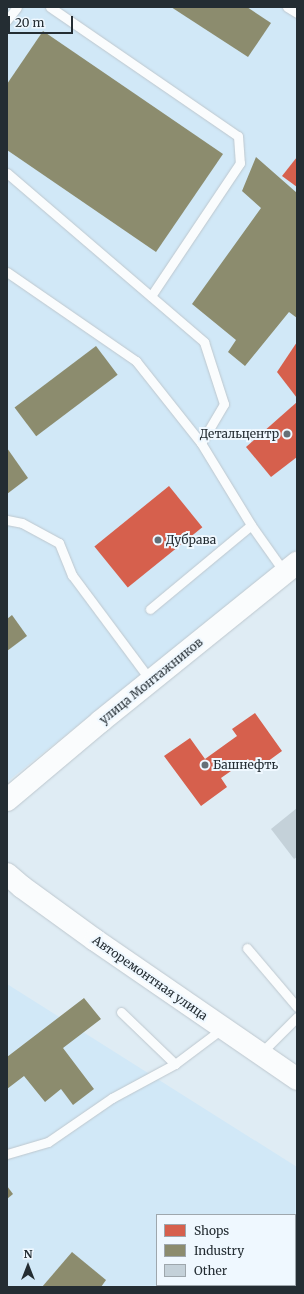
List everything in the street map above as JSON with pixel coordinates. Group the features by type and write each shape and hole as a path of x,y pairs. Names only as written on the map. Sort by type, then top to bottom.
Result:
{"main road":[{"name":"улица Монтажников","path":"7,800 291,568"},
{"name":"Авторемонтная улица","path":"7,874 95,940 297,1079"}],"lane":[{"path":"7,20 17,7"},
{"path":"50,7 238,136 240,163 151,296"},
{"path":"287,7 297,13"},
{"path":"7,173 204,342 224,404 201,443"},
{"path":"7,272 136,361 201,443 251,526 291,568"},
{"path":"7,520 22,523 59,543 72,575 151,681"},
{"path":"150,609 251,526"},
{"path":"247,948 297,1007"},
{"path":"121,1012 175,1064"},
{"path":"260,1054 297,1017"},
{"path":"7,1154 48,1142 112,1098 175,1064 223,1028"}],"shaded area":[{"path":"7,7 297,7 297,549 7,782"},
{"path":"7,984 297,1167 297,1287 7,1287"}],"building: Shops":[{"path":"297,157 297,187 282,176"},
{"path":"297,342 297,398 277,372"},
{"path":"297,402 297,457 271,477 246,447"},
{"path":"169,486 202,527 128,588 94,546"},
{"name":"Башнефть","path":"255,713 282,751 256,770 248,759 221,778 227,787 201,806 164,756 190,738 205,759 237,736 232,729"}],"building: Industry":[{"path":"171,7 247,7 271,23 248,57"},
{"path":"43,31 223,154 156,252 7,150 7,84"},
{"path":"256,157 297,193 297,318 289,312 245,366 228,352 236,340 192,304 261,208 242,191"},
{"path":"96,346 118,375 36,436 15,407"},
{"path":"7,448 28,478 7,494"},
{"path":"12,615 27,636 7,651 7,619"},
{"path":"84,998 101,1019 63,1048 94,1089 73,1105 61,1089 45,1102 24,1076 7,1089 7,1057"},
{"path":"7,1186 13,1194 7,1199"},
{"path":"72,1252 106,1280 101,1287 42,1287"}],"building: Other":[{"path":"297,808 297,857 294,859 271,829"}],"place":[{"name":"Детальцентр","path":"287,434"},
{"name":"Дубрава","path":"158,540"},
{"name":"Башнефть","path":"205,765"}]}
